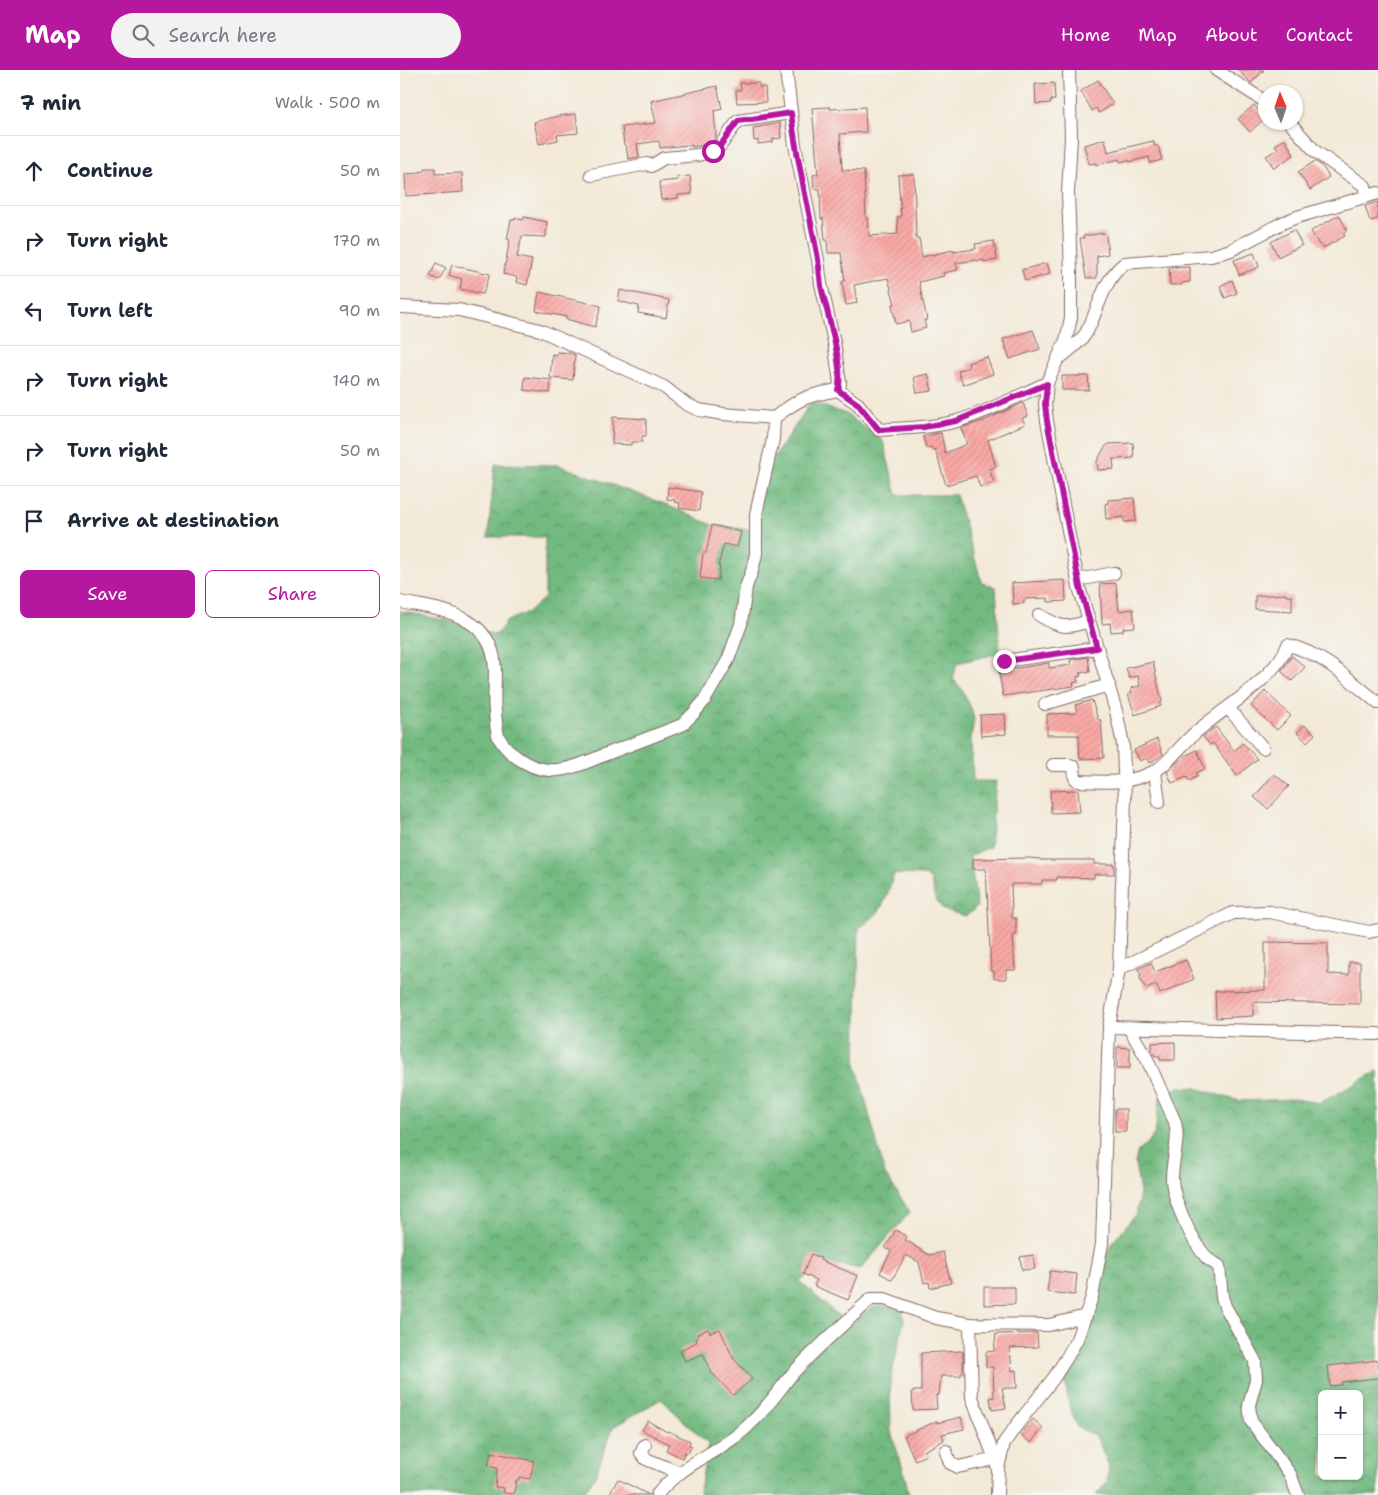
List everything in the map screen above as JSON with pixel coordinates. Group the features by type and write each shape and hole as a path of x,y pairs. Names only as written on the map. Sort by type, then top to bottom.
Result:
{"street":[{"path":"786,70 796,154 834,342 840,383 838,390"},
{"path":"997,1495 997,1463 1004,1443 1054,1379 1077,1339 1092,1297 1102,1244 1109,1027 1120,969 1125,782 1123,744 1120,725 1078,580 1045,404 1047,384 1066,340 1071,318 1068,192 1071,137 1069,70"},
{"path":"1216,70 1258,97"},
{"path":"591,175 647,164 651,166 664,158 698,155 713,151 720,146 738,121 791,113"},
{"path":"1296,130 1316,152 1356,178 1373,194"},
{"path":"1058,360 1085,335 1110,278 1125,263 1211,256 1231,250 1297,217 1373,194"},
{"path":"400,308 458,310 540,330 664,387 686,404 699,410 723,414 774,418 800,399 838,390 858,404 879,430 924,427 956,421 1047,384"},
{"path":"400,602 459,615 486,638 495,664 494,711 498,737 512,753 540,769 557,770 580,764 682,725 704,701 728,660 741,624 746,587 756,554 756,514 774,438 774,418"},
{"path":"1078,580 1114,573"},
{"path":"1039,615 1057,625 1072,626 1089,621"},
{"path":"1053,765 1070,765 1074,767 1075,778 1078,781 1125,782 1155,772 1195,733 1250,690 1283,656 1288,646 1300,648 1331,666 1378,703"},
{"path":"1004,661 1097,648"},
{"path":"1045,704 1109,685"},
{"path":"1228,708 1263,748"},
{"path":"1155,772 1159,802"},
{"path":"1120,969 1233,913 1270,912 1369,932 1378,930"},
{"path":"1109,1027 1378,1034"},
{"path":"1129,1028 1147,1059 1178,1132 1172,1179 1178,1203 1195,1241 1207,1258 1219,1266 1224,1306 1255,1362 1256,1380 1249,1405 1251,1421 1290,1474 1298,1495"},
{"path":"657,1495 667,1482 721,1447 751,1424 794,1372 871,1299 885,1300 936,1318 970,1324 1049,1325 1086,1316"},
{"path":"970,1324 972,1397 997,1463"},
{"path":"645,1445 641,1453 646,1459 680,1473"},
{"path":"946,1451 950,1463 958,1467 997,1463"}],"green space":[{"path":"811,402 846,414 883,441 897,495 956,495 982,583 996,587 1000,653 957,663 953,679 961,688 974,719 971,738 973,781 996,781 990,847 970,856 977,907 966,916 944,910 935,899 931,880 925,875 894,874 879,911 859,928 856,1064 885,1174 910,1212 861,1269 828,1263 799,1281 841,1318 853,1323 875,1307 887,1306 902,1311 904,1320 890,1382 891,1432 909,1495 699,1495 708,1444 661,1399 613,1427 595,1476 582,1495 400,1495 400,611 444,620 496,635 507,621 530,611 545,597 545,537 488,537 495,464 558,465 662,503 715,526 755,530 750,490"},
{"path":"1378,1071 1378,1495 1096,1495 1107,1482 1109,1466 1096,1436 1077,1427 1069,1404 1064,1377 1093,1313 1104,1261 1111,1244 1136,1214 1140,1193 1135,1163 1138,1151 1148,1143 1155,1133 1160,1097 1179,1087 1196,1088 1239,1101 1294,1099 1320,1103"}],"building":[{"path":"1238,70 1264,70 1251,83"},
{"path":"1098,80 1113,104 1099,113 1096,108 1092,111 1081,91"},
{"path":"740,83 759,83 759,87 765,87 766,102 737,103 736,90 741,90"},
{"path":"1054,83 1055,100 1051,100 1051,103 1036,104 1035,84"},
{"path":"717,86 722,109 714,111 716,137 714,140 709,142 709,144 692,147 692,145 687,145 660,148 659,141 637,144 639,157 628,159 622,127 656,123 651,101"},
{"path":"1254,105 1258,110 1258,125 1250,132 1238,119"},
{"path":"830,107 830,109 865,107 866,132 840,134 842,170 864,171 866,218 868,218 869,236 898,234 897,217 901,217 898,175 914,174 916,239 919,238 922,257 953,250 953,252 976,249 975,244 994,241 997,260 956,263 958,270 943,273 944,276 919,282 927,320 924,320 926,328 911,332 909,321 896,324 892,305 895,304 888,278 854,285 857,303 846,305 842,282 845,281 841,253 828,253 823,218 821,219 820,189 814,189 813,175 818,174 812,108"},
{"path":"576,114 578,133 557,135 558,140 539,144 534,122"},
{"path":"780,123 781,138 773,139 773,142 758,144 758,140 754,141 753,128"},
{"path":"1105,139 1108,152 1153,141 1155,146 1158,146 1162,160 1150,163 1149,157 1129,162 1129,160 1120,162 1119,159 1096,165 1096,163 1089,164 1084,145"},
{"path":"1285,139 1294,155 1274,168 1266,156 1278,149 1275,145"},
{"path":"1315,161 1322,166 1329,177 1310,190 1298,172"},
{"path":"424,168 435,168 435,174 462,173 463,192 406,196 405,174 418,173 424,171"},
{"path":"690,176 692,194 678,195 678,198 661,200 659,182 678,180 677,177"},
{"path":"1378,202 1378,219 1370,221 1365,206"},
{"path":"1339,215 1347,230 1343,233 1345,236 1323,248 1321,244 1319,245 1311,231"},
{"path":"524,217 547,222 546,237 522,236 517,257 532,260 527,285 516,282 517,277 503,274 510,240 507,239 511,220 515,220 515,218 523,220"},
{"path":"1294,230 1302,245 1278,257 1271,242"},
{"path":"1104,233 1106,235 1108,254 1097,256 1097,278 1086,278 1080,238"},
{"path":"1254,253 1259,267 1239,275 1234,260"},
{"path":"436,263 446,268 439,280 430,276"},
{"path":"1047,263 1050,274 1025,281 1022,270"},
{"path":"452,265 490,274 483,294 460,289 462,279 449,275"},
{"path":"1190,267 1190,282 1182,283 1182,285 1170,285 1169,268"},
{"path":"1232,280 1237,293 1225,298 1220,286"},
{"path":"620,290 669,300 666,318 638,313 639,306 618,301"},
{"path":"539,292 601,306 595,327 566,319 567,317 536,311"},
{"path":"1033,330 1040,349 1010,359 1003,339"},
{"path":"557,352 575,355 573,380 550,378 552,354 557,355"},
{"path":"987,357 993,374 963,385 958,371 969,367 968,363"},
{"path":"928,374 932,391 917,393 914,377"},
{"path":"1062,376 1088,376 1089,390 1062,390"},
{"path":"525,377 551,380 550,393 524,390"},
{"path":"1023,403 1028,416 1022,418 1025,424 988,440 996,467 989,469 994,482 980,487 976,476 946,485 935,449 932,450 931,447 926,448 923,436 941,433 945,453 967,444 961,428 983,421"},
{"path":"613,417 646,419 646,436 642,436 642,442 631,442 631,445 612,444"},
{"path":"1133,443 1134,458 1113,459 1114,469 1098,470 1097,461 1105,447 1109,444"},
{"path":"668,487 701,492 699,511 679,508 680,503 667,499"},
{"path":"1134,498 1136,521 1124,522 1124,517 1106,519 1105,504 1108,503 1108,500"},
{"path":"712,525 741,532 737,547 724,544 718,566 720,566 718,580 700,578 703,553 706,553"},
{"path":"1065,580 1066,601 1048,602 1048,598 1024,599 1024,603 1013,604 1012,583"},
{"path":"1116,583 1119,611 1133,609 1135,627 1111,632 1110,623 1102,624 1100,584"},
{"path":"1286,594 1286,596 1292,596 1292,611 1255,609 1255,596"},
{"path":"1292,656 1305,667 1292,681 1281,671"},
{"path":"1088,657 1090,672 1080,673 1081,676 1077,677 1078,682 1073,683 1074,686 1003,696 999,671 1049,663 1049,668 1071,665 1070,660"},
{"path":"1153,662 1162,702 1160,703 1161,706 1135,715 1128,694 1132,693 1131,688 1140,686 1138,676 1129,678 1126,668"},
{"path":"1265,691 1291,716 1277,730 1251,706"},
{"path":"1092,700 1098,720 1101,720 1104,758 1080,759 1079,735 1047,735 1047,714 1077,713 1075,705"},
{"path":"1005,714 1006,734 981,736 980,715"},
{"path":"1304,725 1315,734 1307,742 1297,733"},
{"path":"1216,727 1234,751 1243,743 1257,759 1237,776 1213,743 1210,745 1203,737"},
{"path":"1157,739 1163,754 1150,763 1147,758 1140,761 1134,750"},
{"path":"1197,750 1205,769 1196,773 1198,776 1189,781 1187,777 1172,783 1167,772 1183,757"},
{"path":"1274,774 1289,786 1268,809 1254,797"},
{"path":"1078,790 1080,812 1051,813 1050,791"},
{"path":"1030,858 1040,860 1094,860 1094,864 1114,864 1114,874 1094,874 1094,878 1057,877 1057,880 1042,880 1042,884 1011,884 1012,918 1016,918 1016,935 1013,935 1015,970 1006,970 1006,979 994,979 994,971 991,971 986,869 973,869 973,859"},
{"path":"1265,942 1328,943 1328,974 1349,975 1349,962 1360,962 1360,1004 1253,1002 1253,1016 1216,1018 1215,991 1265,990"},
{"path":"1186,960 1194,979 1160,994 1156,985 1146,989 1139,976 1141,975 1138,969 1151,963 1155,972"},
{"path":"1175,1042 1175,1060 1160,1060 1160,1056 1155,1056 1152,1052 1152,1043"},
{"path":"1117,1047 1130,1048 1130,1068 1117,1068"},
{"path":"1115,1109 1126,1109 1126,1132 1115,1132"},
{"path":"896,1230 907,1237 905,1240 929,1255 943,1252 951,1283 930,1288 929,1282 924,1283 919,1262 906,1255 892,1280 880,1273 891,1251 885,1248"},
{"path":"811,1254 821,1258 820,1260 858,1276 848,1300 814,1286 817,1280 803,1274"},
{"path":"1033,1255 1035,1269 1022,1270 1020,1257"},
{"path":"1050,1271 1077,1274 1075,1295 1047,1292"},
{"path":"984,1287 1015,1287 1015,1304 984,1305"},
{"path":"708,1329 710,1333 720,1329 733,1358 752,1379 733,1395 711,1372 703,1354 685,1361 680,1350 697,1342 697,1334"},
{"path":"1037,1333 1038,1347 1010,1348 1012,1371 1016,1370 1017,1388 1002,1388 1006,1408 992,1410 990,1398 994,1397 993,1367 986,1367 986,1352 994,1351 996,1334"},
{"path":"963,1352 963,1373 961,1373 961,1376 941,1376 939,1395 936,1395 937,1409 913,1410 912,1391 921,1391 921,1353"},
{"path":"1378,1360 1378,1378 1341,1382 1341,1385 1330,1386 1328,1366"},
{"path":"961,1417 964,1429 942,1434 944,1440 924,1451 926,1455 915,1460 904,1436 937,1421 937,1423"},
{"path":"1033,1419 1043,1428 1031,1443 1020,1434"},
{"path":"648,1421 667,1432 690,1441 689,1445 692,1446 688,1453 685,1452 682,1458 666,1450 669,1444 642,1430"},
{"path":"491,1452 534,1461 530,1479 519,1477 519,1480 516,1480 514,1494 503,1493 504,1488 495,1487 497,1468 488,1466"},
{"path":"618,1479 649,1495 609,1495"}],"route":[{"path":"713,151 720,146 738,121 791,113 803,189 834,342 840,383 838,390 858,404 879,430 924,427 956,421 1047,384 1045,404 1047,421 1080,587 1097,648 1004,661"}]}
